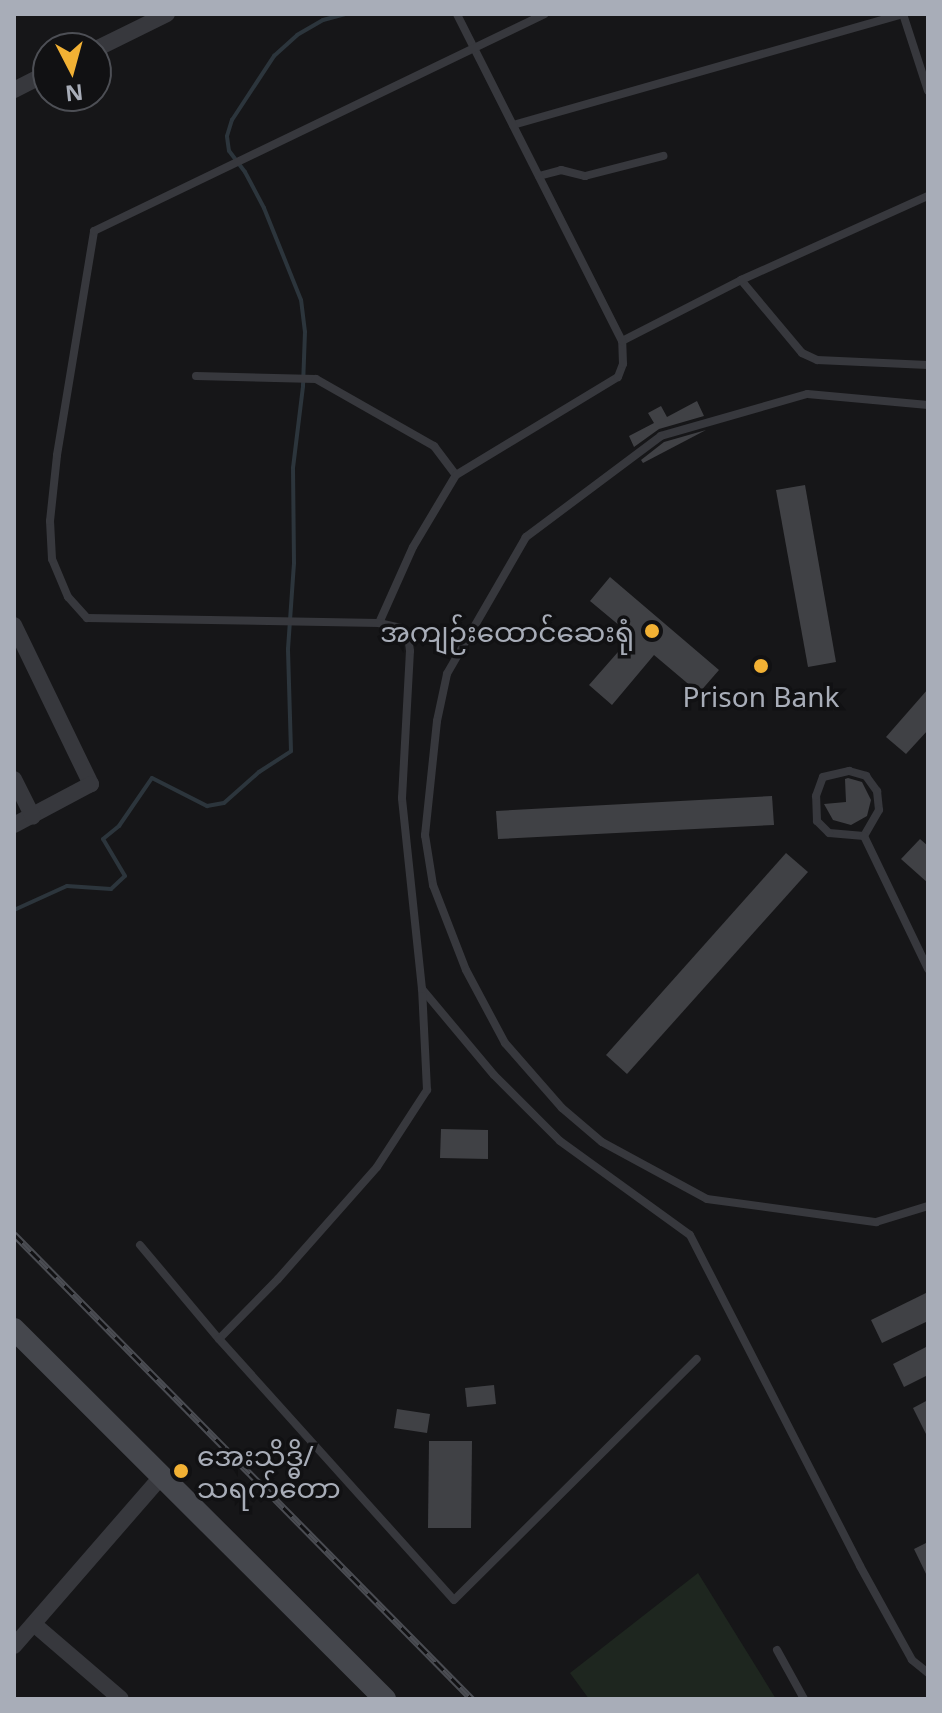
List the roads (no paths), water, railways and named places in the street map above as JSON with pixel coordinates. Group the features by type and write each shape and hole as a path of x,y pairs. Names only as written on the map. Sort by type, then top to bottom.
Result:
{"main road":[{"path":"14,1329 385,1699"}],"street":[{"path":"112,41 167,14"},
{"path":"14,90 32,81"},
{"path":"14,625 91,784 14,825"},
{"path":"14,779 33,817"},
{"path":"14,1646 162,1476"},
{"path":"35,1625 121,1699"}],"lane":[{"path":"379,623 413,547 456,475 618,377 623,364 622,341 457,14"},
{"path":"219,1339 278,1279 377,1167 427,1090 422,989 402,798 410,651 408,635 401,628 379,623 87,618 68,597 52,559 50,521 59,441 94,231 544,14"},
{"path":"513,125 903,14 928,91"},
{"path":"539,176 561,170 585,176 663,156"},
{"path":"622,341 741,280 928,196"},
{"path":"741,280 802,353 810,357 835,362 928,365"},
{"path":"196,376 316,379 434,446 456,475"},
{"path":"928,405 807,394 661,436 526,537 447,674 437,721 425,835 433,885 466,970 505,1043 562,1108 602,1142 707,1199 876,1222 928,1206"},
{"path":"849,771 866,776 877,791 879,810 864,836 829,833 817,821 816,796 823,777 849,771"},
{"path":"864,836 928,969"},
{"path":"422,989 494,1075 560,1141 690,1235 860,1566 912,1660 928,1673"},
{"path":"140,1245 219,1339 454,1600 697,1359"},
{"path":"777,1650 804,1699"}],"waterway":[{"path":"14,910 67,886 111,889 125,876 103,839 119,826 152,778 207,806 224,803 259,772 291,751 288,649 294,563 293,468 303,386 305,332 301,300 264,208 245,172 229,151 227,136 232,120 274,56 297,35 323,20 346,14"}],"railway":[{"path":"14,1234 472,1699"}],"place":[{"name":"အကျဉ်းထောင်ဆေးရုံ","path":"652,631"},
{"name":"Prison Bank","path":"761,666"},
{"name":"အေးသိဒ္ဓိ/ သရက်တော","path":"181,1471"}]}
